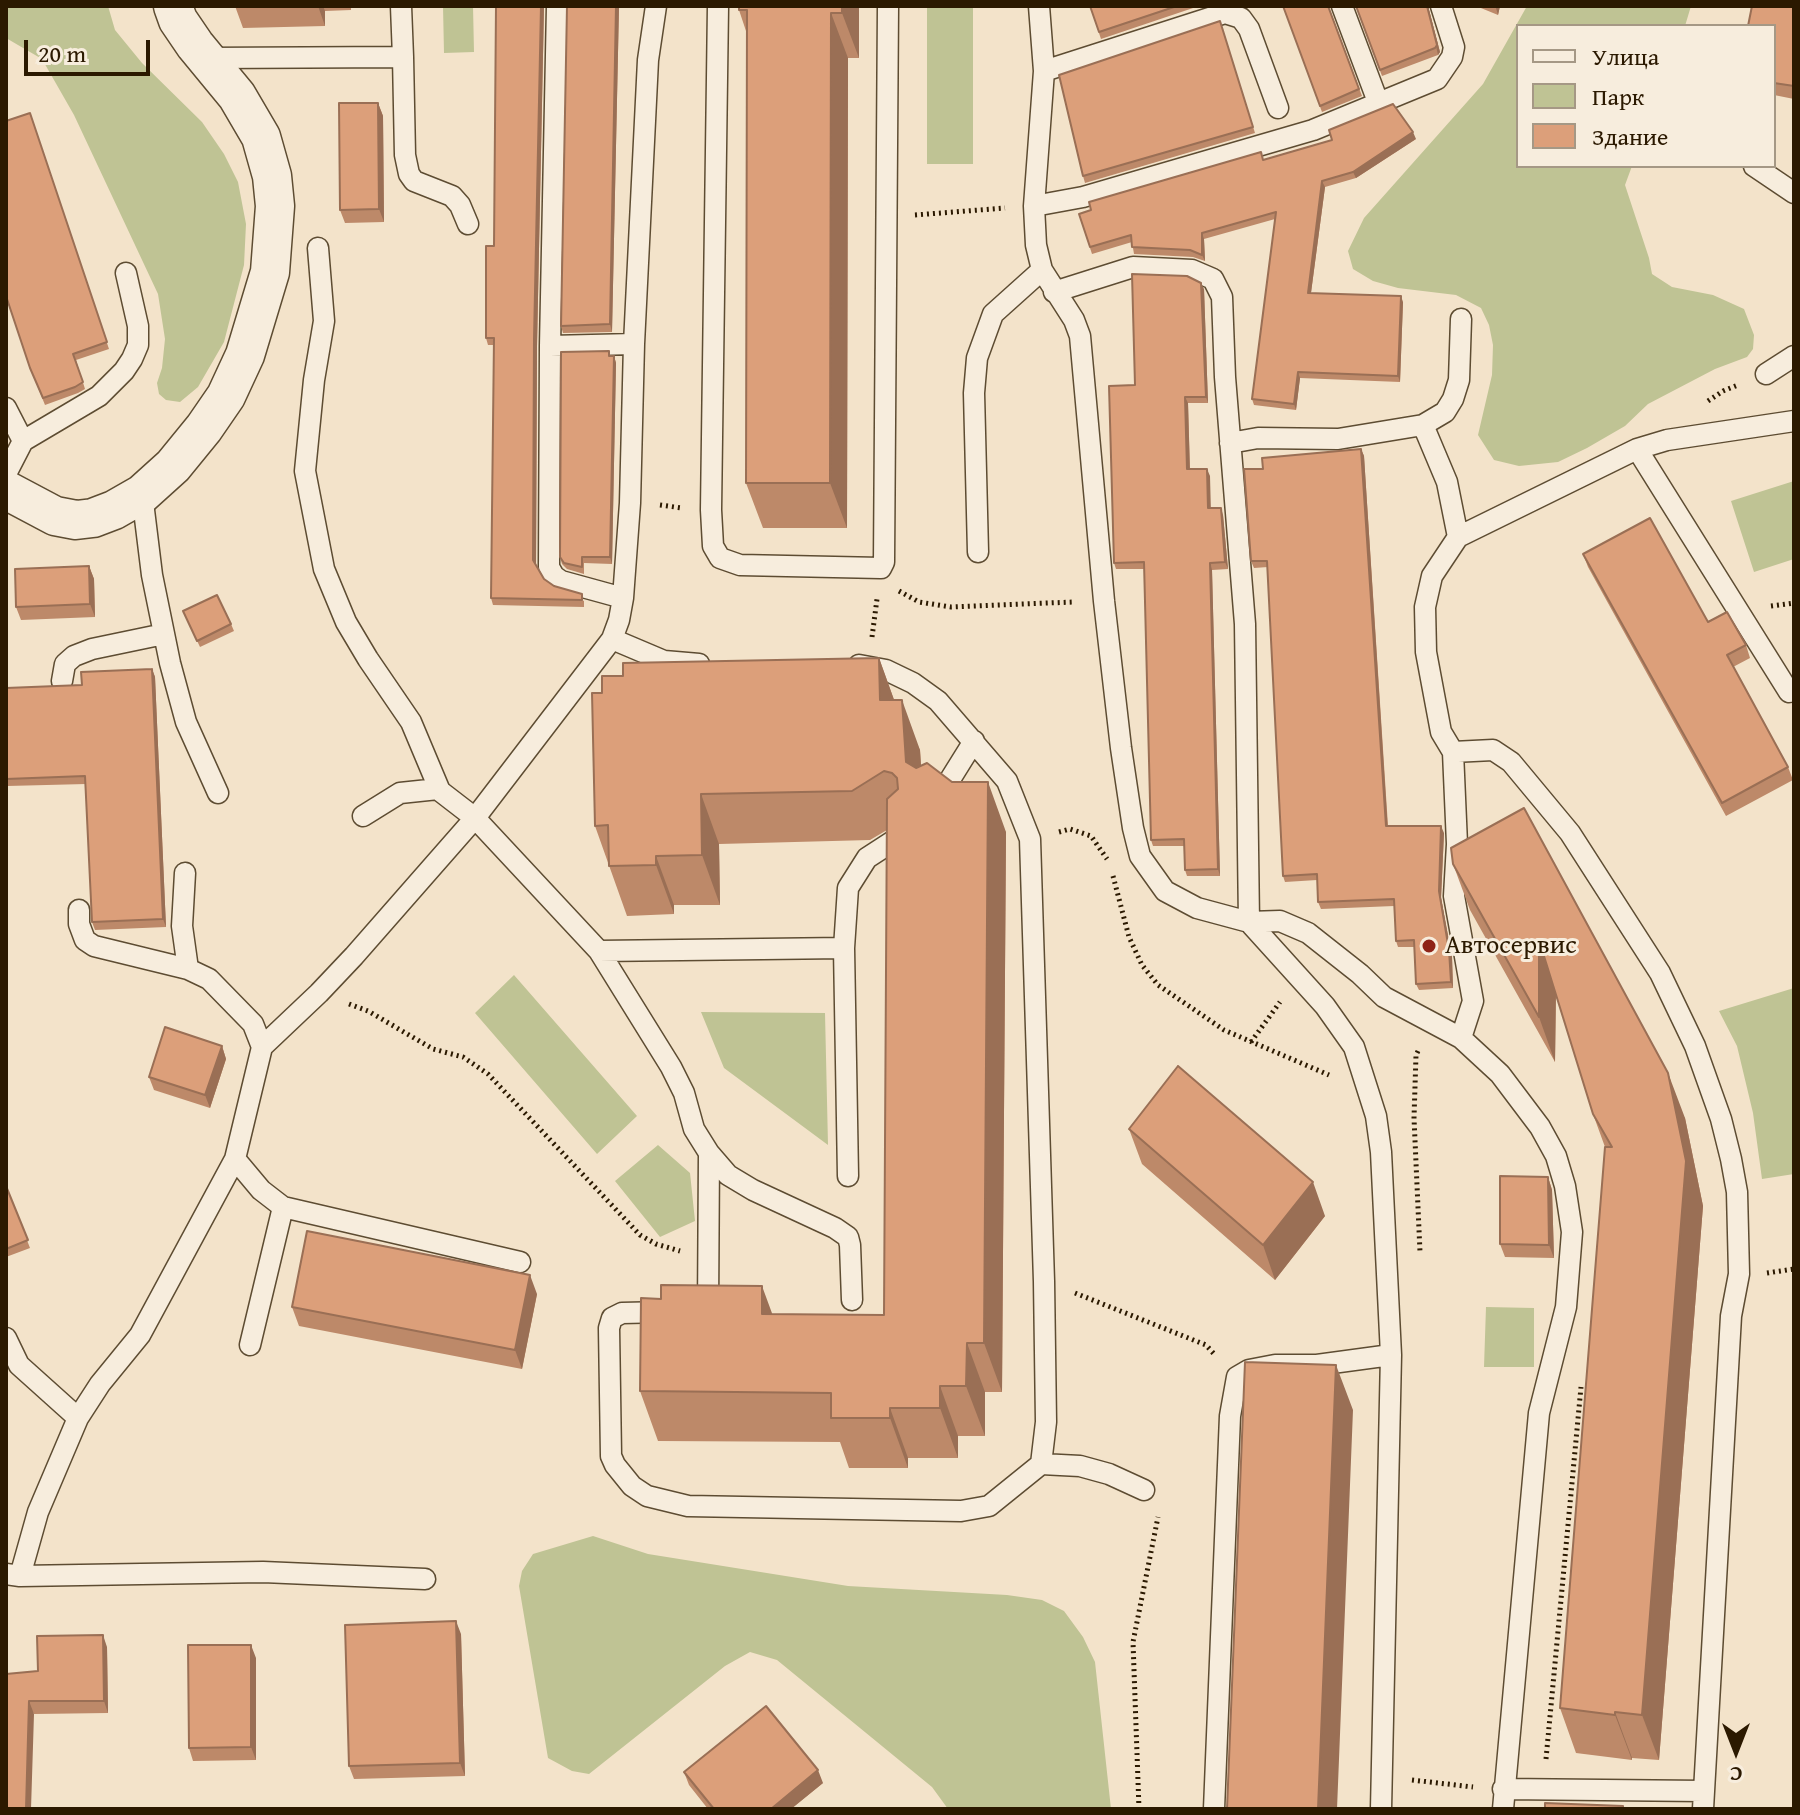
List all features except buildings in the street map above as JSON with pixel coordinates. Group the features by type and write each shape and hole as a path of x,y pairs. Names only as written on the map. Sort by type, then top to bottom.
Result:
{"street":[{"path":"6,490 55,516 76,520 114,510 142,494 173,466 226,396 245,355 270,272 275,206 272,176 261,137 237,96 178,20 173,6"}],"lane":[{"path":"401,6 405,155 409,174 414,181 452,196 468,224"},
{"path":"557,6 549,567 561,581 623,598"},
{"path":"425,1579 263,1572 13,1575 78,1418 100,1384 140,1335 235,1159 262,1047 319,993 475,818 612,639 623,598 630,503 634,344 648,60 656,6"},
{"path":"718,6 713,546 720,558 740,565 881,568 884,562 888,6"},
{"path":"1039,6 1044,71 1034,206 1036,245 1042,270 1074,320 1080,336 1104,601 1121,748 1140,856 1165,891 1197,908 1249,922 1280,921 1308,933 1384,997 1461,1038 1500,1074 1540,1127 1556,1156 1565,1186 1572,1232 1566,1307 1539,1413 1503,1799 1704,1800 1731,1316 1739,1274 1737,1192 1731,1159 1721,1119 1695,1046 1660,973 1570,833 1511,762 1493,750 1453,752"},
{"path":"1342,6 1378,102"},
{"path":"1034,206 1083,197 1313,130 1437,79 1452,57 1454,47 1441,6"},
{"path":"1044,71 1225,13 1241,18 1249,29 1278,108"},
{"path":"207,58 403,57"},
{"path":"1757,168 1794,193"},
{"path":"318,248 324,321 314,380 305,471 324,569 346,622 411,722 438,789 475,818 599,951 671,1067 684,1093 694,1129 709,1153 728,1175 843,1232 850,1245 852,1300"},
{"path":"1054,292 1133,267 1192,270 1213,279 1222,297 1245,624 1249,922 1299,975 1354,1047 1376,1116 1384,1179 1391,1355 1381,1809"},
{"path":"978,552 974,393 977,358 993,314 1042,270"},
{"path":"6,474 23,441 99,396 132,359 138,345 138,326 126,273"},
{"path":"1230,443 1258,438 1338,439 1423,425 1445,412 1453,399 1459,380 1461,319"},
{"path":"550,346 634,344"},
{"path":"1766,374 1794,356"},
{"path":"6,408 23,441"},
{"path":"1461,1038 1473,1001 1454,896 1457,844 1453,752 1441,732 1426,652 1425,607 1432,576 1458,537 1637,449 1667,440 1794,421"},
{"path":"1423,425 1447,482 1458,537"},
{"path":"1637,449 1789,692"},
{"path":"142,494 152,575 186,722 218,793"},
{"path":"62,681 65,664 74,656 106,645 164,634"},
{"path":"612,639 664,661 717,664"},
{"path":"838,665 868,665 886,670 938,701 1007,781 1030,839 1044,1281 1046,1422 1041,1464"},
{"path":"935,805 974,741"},
{"path":"363,816 400,793 438,789"},
{"path":"848,1176 844,948 848,888 867,858 904,834"},
{"path":"185,873 182,926 188,969"},
{"path":"79,910 79,924 85,940 94,946 188,969 209,979 253,1024 262,1047"},
{"path":"599,951 844,948"},
{"path":"709,1153 708,1258 701,1312 622,1313 612,1318 609,1328 611,1456 632,1486 647,1496 688,1506 961,1511 989,1506 1041,1464 1080,1466 1109,1474 1144,1490"},
{"path":"235,1159 261,1190 283,1207 520,1262"},
{"path":"250,1345 283,1207"},
{"path":"6,1338 13,1370 78,1418"},
{"path":"1214,1809 1230,1416 1237,1377 1249,1370 1275,1365 1317,1365 1391,1355"}],"path":[{"path":"885,217 1034,206"},
{"path":"630,503 711,510"},
{"path":"881,568 901,593 919,602 951,607 1104,601"},
{"path":"868,665 881,568"},
{"path":"1030,839 1070,829 1091,836 1109,863 1129,937 1142,965 1158,985 1224,1030 1306,1063 1369,1096"},
{"path":"1251,1042 1299,975"},
{"path":"319,993 368,1011 433,1049 463,1057 488,1074 640,1235 670,1249 708,1258"},
{"path":"1416,1055 1414,1118 1421,1243"},
{"path":"1044,1281 1206,1345 1237,1377"},
{"path":"1139,1809 1133,1642 1158,1516 1144,1490"},
{"path":"1383,1776 1462,1787"}],"green space":[{"path":"6,6 108,6 115,30 142,63 202,122 224,154 238,182 246,224 244,265 224,342 198,387 180,402 166,400 159,394 157,383 165,339 158,294 74,115 42,59 6,38"},
{"path":"443,6 473,6 474,52 444,53"},
{"path":"927,6 973,6 973,164 927,164"},
{"path":"1527,6 1691,6 1686,24 1517,24"},
{"path":"1516,26 1516,168 1631,168 1625,185 1652,274 1672,287 1713,295 1744,309 1754,335 1753,349 1747,357 1715,369 1648,404 1625,426 1558,462 1519,466 1494,460 1478,435 1492,375 1493,345 1481,308 1456,295 1398,288 1373,281 1353,269 1348,251 1364,218 1483,84"},
{"path":"1794,481 1794,559 1754,572 1731,501"},
{"path":"514,975 637,1116 597,1154 475,1013"},
{"path":"1794,988 1794,1174 1762,1179 1753,1113 1737,1046 1719,1011"},
{"path":"701,1012 825,1013 828,1145 724,1068"},
{"path":"658,1145 690,1173 695,1221 660,1237 615,1181"},
{"path":"1486,1307 1534,1308 1534,1367 1484,1367"},
{"path":"593,1536 648,1554 848,1586 1007,1595 1042,1600 1064,1611 1083,1637 1095,1662 1111,1809 948,1809 932,1787 777,1660 750,1652 725,1666 589,1774 572,1771 548,1758 519,1586 522,1571 533,1554"}],"place":[{"name":"Автосервис","path":"1429,946"}]}
